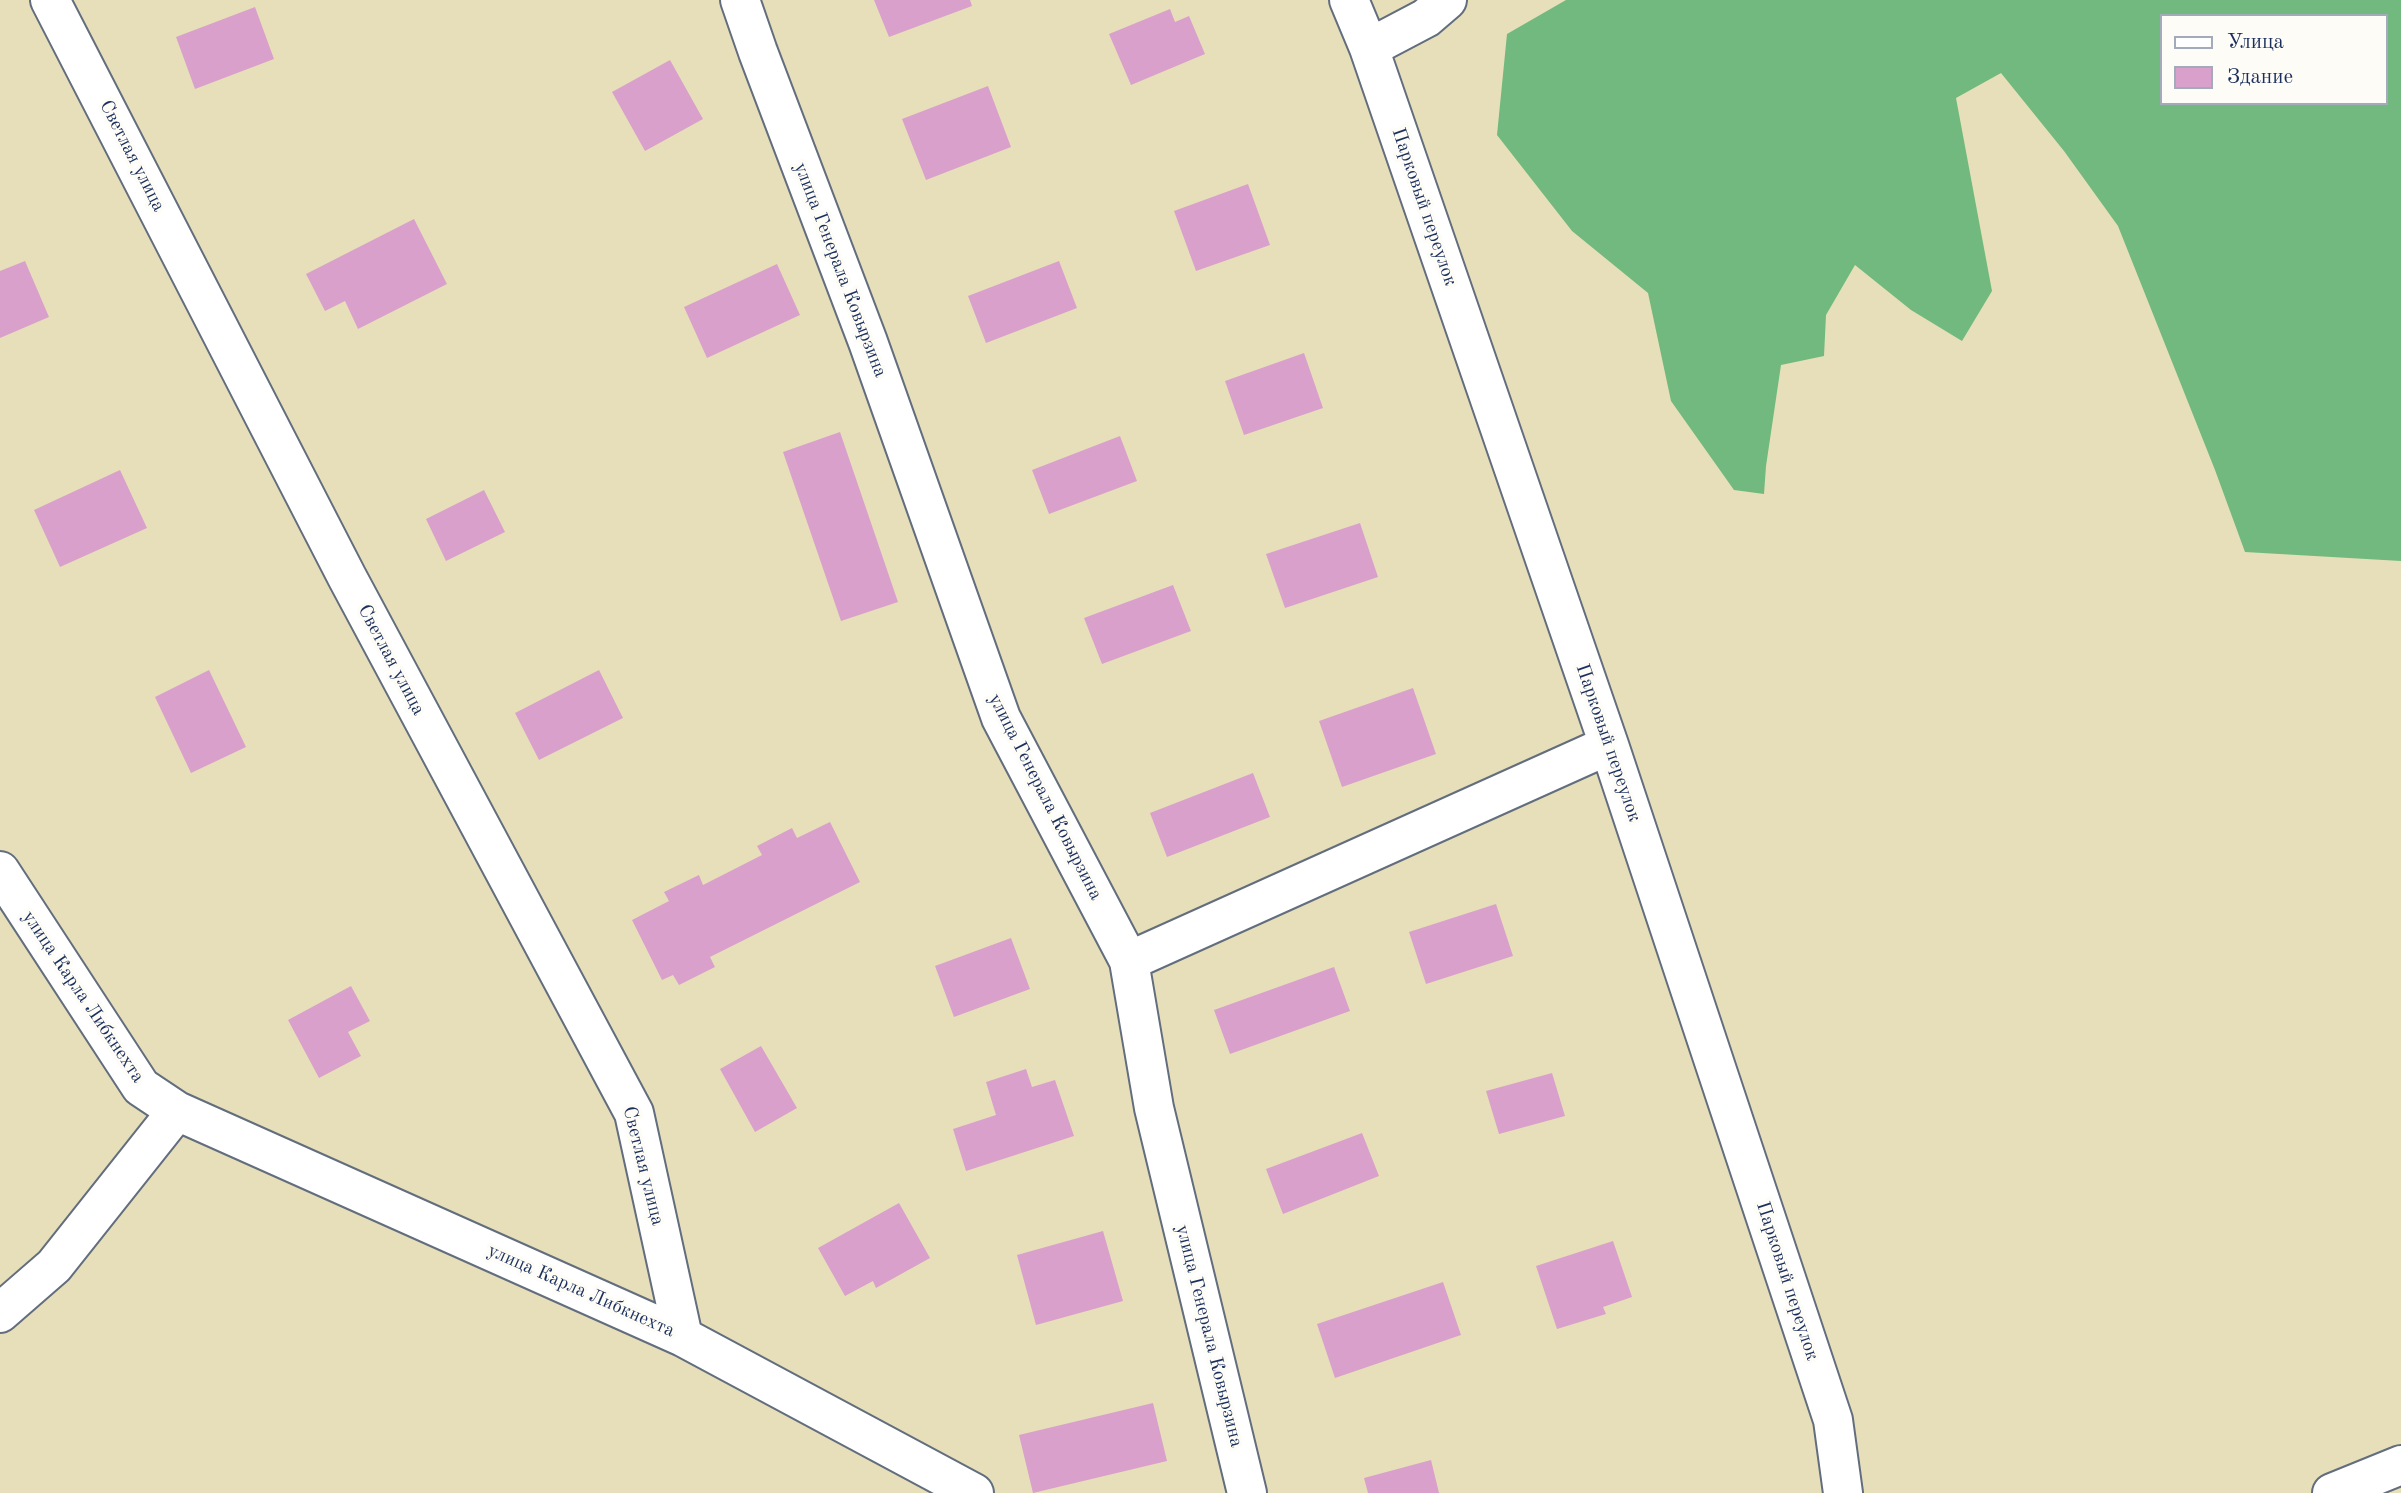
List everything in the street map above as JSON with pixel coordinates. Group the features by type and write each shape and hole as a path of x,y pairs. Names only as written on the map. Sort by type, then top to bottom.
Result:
{"street":[{"name":"Светлая улица","path":"50,0 347,577 634,1113 683,1337"},
{"name":"улица Генерала Ковырзина","path":"740,0 762,65 868,342 1000,718 1129,961 1154,1108 1247,1493"},
{"name":"Парковый переулок","path":"1349,0 1369,48 1609,745 1833,1420 1843,1493"},
{"path":"1369,48 1426,18 1447,0"},
{"path":"1129,961 1609,745"},
{"name":"улица Карла Либкнехта","path":"0,872 141,1087 177,1111 683,1337 974,1493"},
{"path":"0,1313 54,1266 177,1111"},
{"path":"2332,1493 2401,1465"}],"green space":[{"path":"1566,0 2401,0 2401,561 2245,552 2118,226 2064,151 2001,73 1956,98 1992,291 1962,341 1911,310 1855,265 1826,315 1824,356 1781,365 1764,494 1734,490 1671,401 1648,293 1572,231 1497,135 1507,34"}],"building":[{"path":"874,0 970,0 972,6 889,37"},
{"path":"255,7 274,59 195,89 176,37"},
{"path":"1170,9 1175,22 1189,16 1205,54 1131,85 1109,34"},
{"path":"670,60 703,119 645,151 612,92"},
{"path":"988,86 1011,147 926,180 902,119"},
{"path":"1248,184 1270,245 1196,271 1174,211"},
{"path":"414,219 447,284 358,329 345,301 325,311 306,274"},
{"path":"25,261 49,317 0,338 0,271"},
{"path":"1059,261 1077,308 986,343 968,296"},
{"path":"777,264 800,315 707,358 684,307"},
{"path":"1304,353 1323,408 1244,435 1225,381"},
{"path":"840,432 898,602 841,621 783,452"},
{"path":"1120,436 1137,481 1049,514 1032,470"},
{"path":"120,470 147,528 60,567 34,510"},
{"path":"484,490 505,532 446,561 426,519"},
{"path":"1360,523 1378,577 1285,608 1266,554"},
{"path":"1173,585 1191,631 1102,664 1084,618"},
{"path":"209,670 246,747 191,773 155,697"},
{"path":"599,670 623,718 539,760 515,713"},
{"path":"1413,688 1436,754 1342,787 1319,721"},
{"path":"1253,773 1270,817 1167,857 1150,813"},
{"path":"830,822 860,882 710,957 715,967 679,985 673,975 662,980 632,920 669,901 664,892 699,875 703,885 762,855 757,846 792,828 797,838"},
{"path":"1496,904 1513,956 1426,984 1409,932"},
{"path":"1011,938 1030,989 954,1017 935,966"},
{"path":"1334,967 1350,1011 1230,1054 1214,1010"},
{"path":"351,986 370,1021 348,1032 361,1056 319,1078 288,1020"},
{"path":"761,1046 797,1108 755,1132 720,1069"},
{"path":"1026,1069 1032,1087 1055,1080 1074,1136 966,1171 953,1129 996,1115 986,1082"},
{"path":"1552,1073 1565,1116 1499,1134 1486,1091"},
{"path":"1362,1133 1379,1176 1283,1214 1266,1169"},
{"path":"899,1203 930,1258 876,1288 873,1281 845,1296 818,1248"},
{"path":"1103,1231 1123,1301 1036,1325 1017,1255"},
{"path":"1613,1241 1632,1297 1603,1307 1606,1314 1557,1329 1536,1266"},
{"path":"1443,1282 1461,1335 1335,1378 1317,1324"},
{"path":"1153,1403 1167,1461 1033,1493 1019,1435"},
{"path":"1431,1460 1439,1493 1368,1493 1364,1478"}]}
